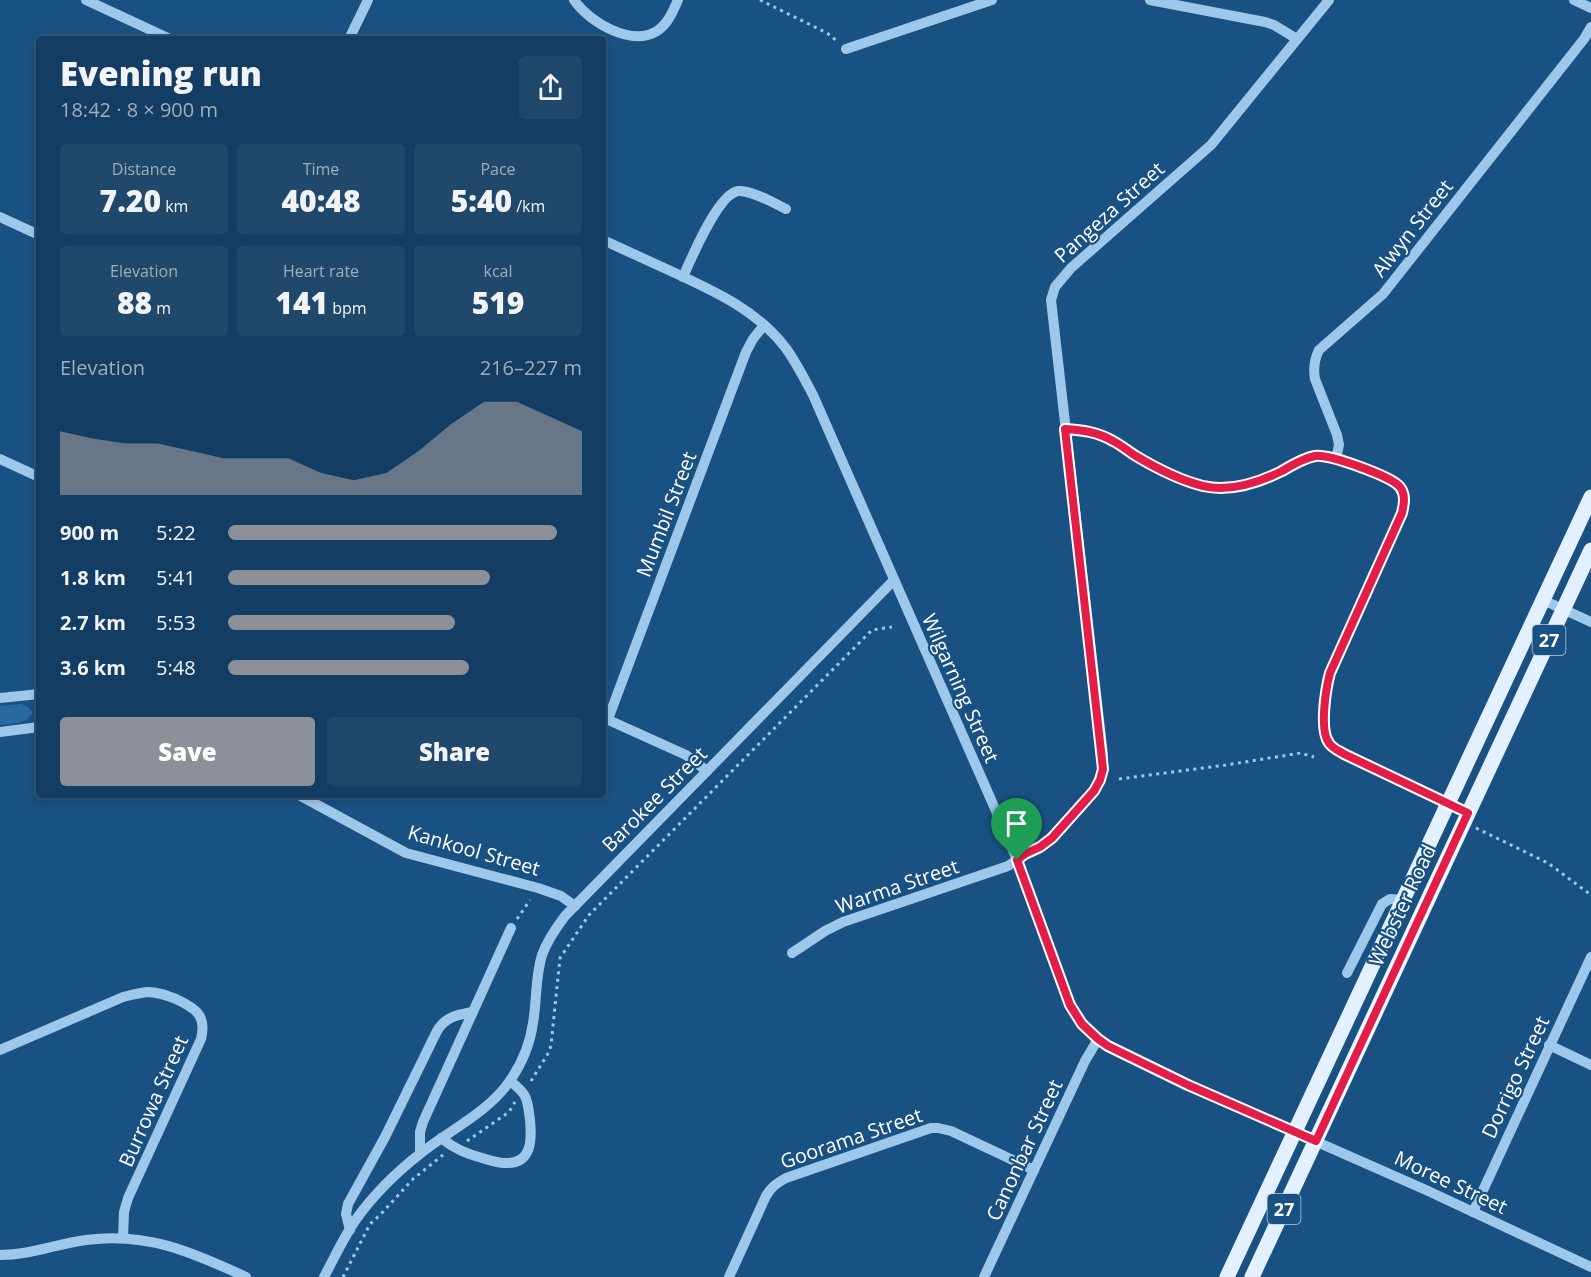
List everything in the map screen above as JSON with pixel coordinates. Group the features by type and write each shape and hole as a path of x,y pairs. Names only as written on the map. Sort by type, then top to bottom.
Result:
{"main road":[{"name":"Webster Road","path":"1227,1277 1591,497"},
{"name":"Webster Road","path":"1252,1277 1591,550"}],"street":[{"path":"86,0 164,36"},
{"path":"350,36 368,0"},
{"path":"574,0 593,20 620,33 639,37 649,35 664,26 678,0"},
{"path":"846,49 993,0"},
{"path":"1150,0 1265,22 1297,39"},
{"name":"Pangeza Street","path":"1017,860 1052,838 1094,791 1103,769 1051,300 1055,287 1071,268 1211,145 1329,0"},
{"path":"1574,0 1591,8"},
{"name":"Alwyn Street","path":"1336,459 1339,445 1337,435 1315,379 1315,360 1319,351 1390,285 1584,39 1591,27"},
{"path":"683,277 705,231 727,196 738,191 748,192 786,209"},
{"path":"0,218 36,234"},
{"name":"Wilgarning Street","path":"606,241 736,303 764,325 784,346 803,377 1017,860 1070,1005 1082,1024 1108,1046 1188,1085 1295,1132"},
{"name":"Mumbil Street","path":"606,715 746,352 764,325"},
{"path":"1065,429 1090,432 1108,438 1176,476 1213,488 1257,482 1315,456 1336,459 1396,483 1403,492 1402,513 1330,673 1325,692 1326,736 1332,746 1344,754 1447,804 1466,818"},
{"path":"0,459 36,476"},
{"name":"Barokee Street","path":"324,1277 350,1230 380,1191 420,1153 494,1099 510,1081 521,1062 531,1035 538,969 546,946 557,926 894,580"},
{"path":"1543,600 1591,622"},
{"path":"0,698 36,694"},
{"path":"606,718 686,755 707,771"},
{"path":"0,732 36,727"},
{"name":"Kankool Street","path":"305,798 406,853 538,888 561,896 575,906"},
{"name":"Warma Street","path":"792,953 843,922 1008,866 1017,860"},
{"name":"Webster Road","path":"1347,973 1382,903 1390,899 1403,900"},
{"path":"420,1153 420,1132 423,1122 511,928"},
{"name":"Dorrigo Street","path":"1473,1212 1591,957"},
{"name":"Burrowa Street","path":"0,1050 123,997 136,994 147,992 165,994 196,1011 203,1024 201,1039 128,1198 124,1212 123,1238"},
{"name":"Barokee Street","path":"350,1230 346,1214 348,1204 385,1137 437,1031 449,1018 472,1012"},
{"name":"Canonbar Street","path":"984,1277 1085,1061 1098,1039"},
{"path":"1549,1045 1591,1065"},
{"path":"441,1138 454,1148 500,1163 512,1163 523,1158 529,1150 531,1138 528,1105 524,1094 510,1081"},
{"name":"Goorama Street","path":"729,1277 770,1189 777,1182 796,1174 931,1128 951,1131 1034,1170"},
{"name":"Moree Street","path":"1295,1132 1591,1267"},
{"path":"0,1255 31,1252 85,1240 137,1239 167,1244 246,1277"}],"path":[{"path":"760,0 827,33 846,49"},
{"path":"531,1081 551,1045 560,958 589,915 872,630 892,627"},
{"path":"1119,779 1301,753 1314,757"},
{"path":"1466,818 1548,863 1591,895"},
{"path":"511,928 538,888"},
{"path":"462,1144 509,1112 518,1098"},
{"path":"344,1277 370,1224 413,1179 446,1152"}],"shaded area":[{"path":"21,704 33,712 27,719 19,723 0,725 0,706"}],"route":[{"path":"1065,429 1082,430 1108,438 1176,476 1213,488 1257,482 1309,458 1321,456 1375,473 1396,483 1401,488 1404,498 1402,513 1330,673 1325,692 1326,736 1332,746 1344,754 1468,813 1316,1141 1188,1085 1108,1046 1090,1033 1070,1005 1017,860 1052,838 1094,791 1103,769 1065,429"}]}
